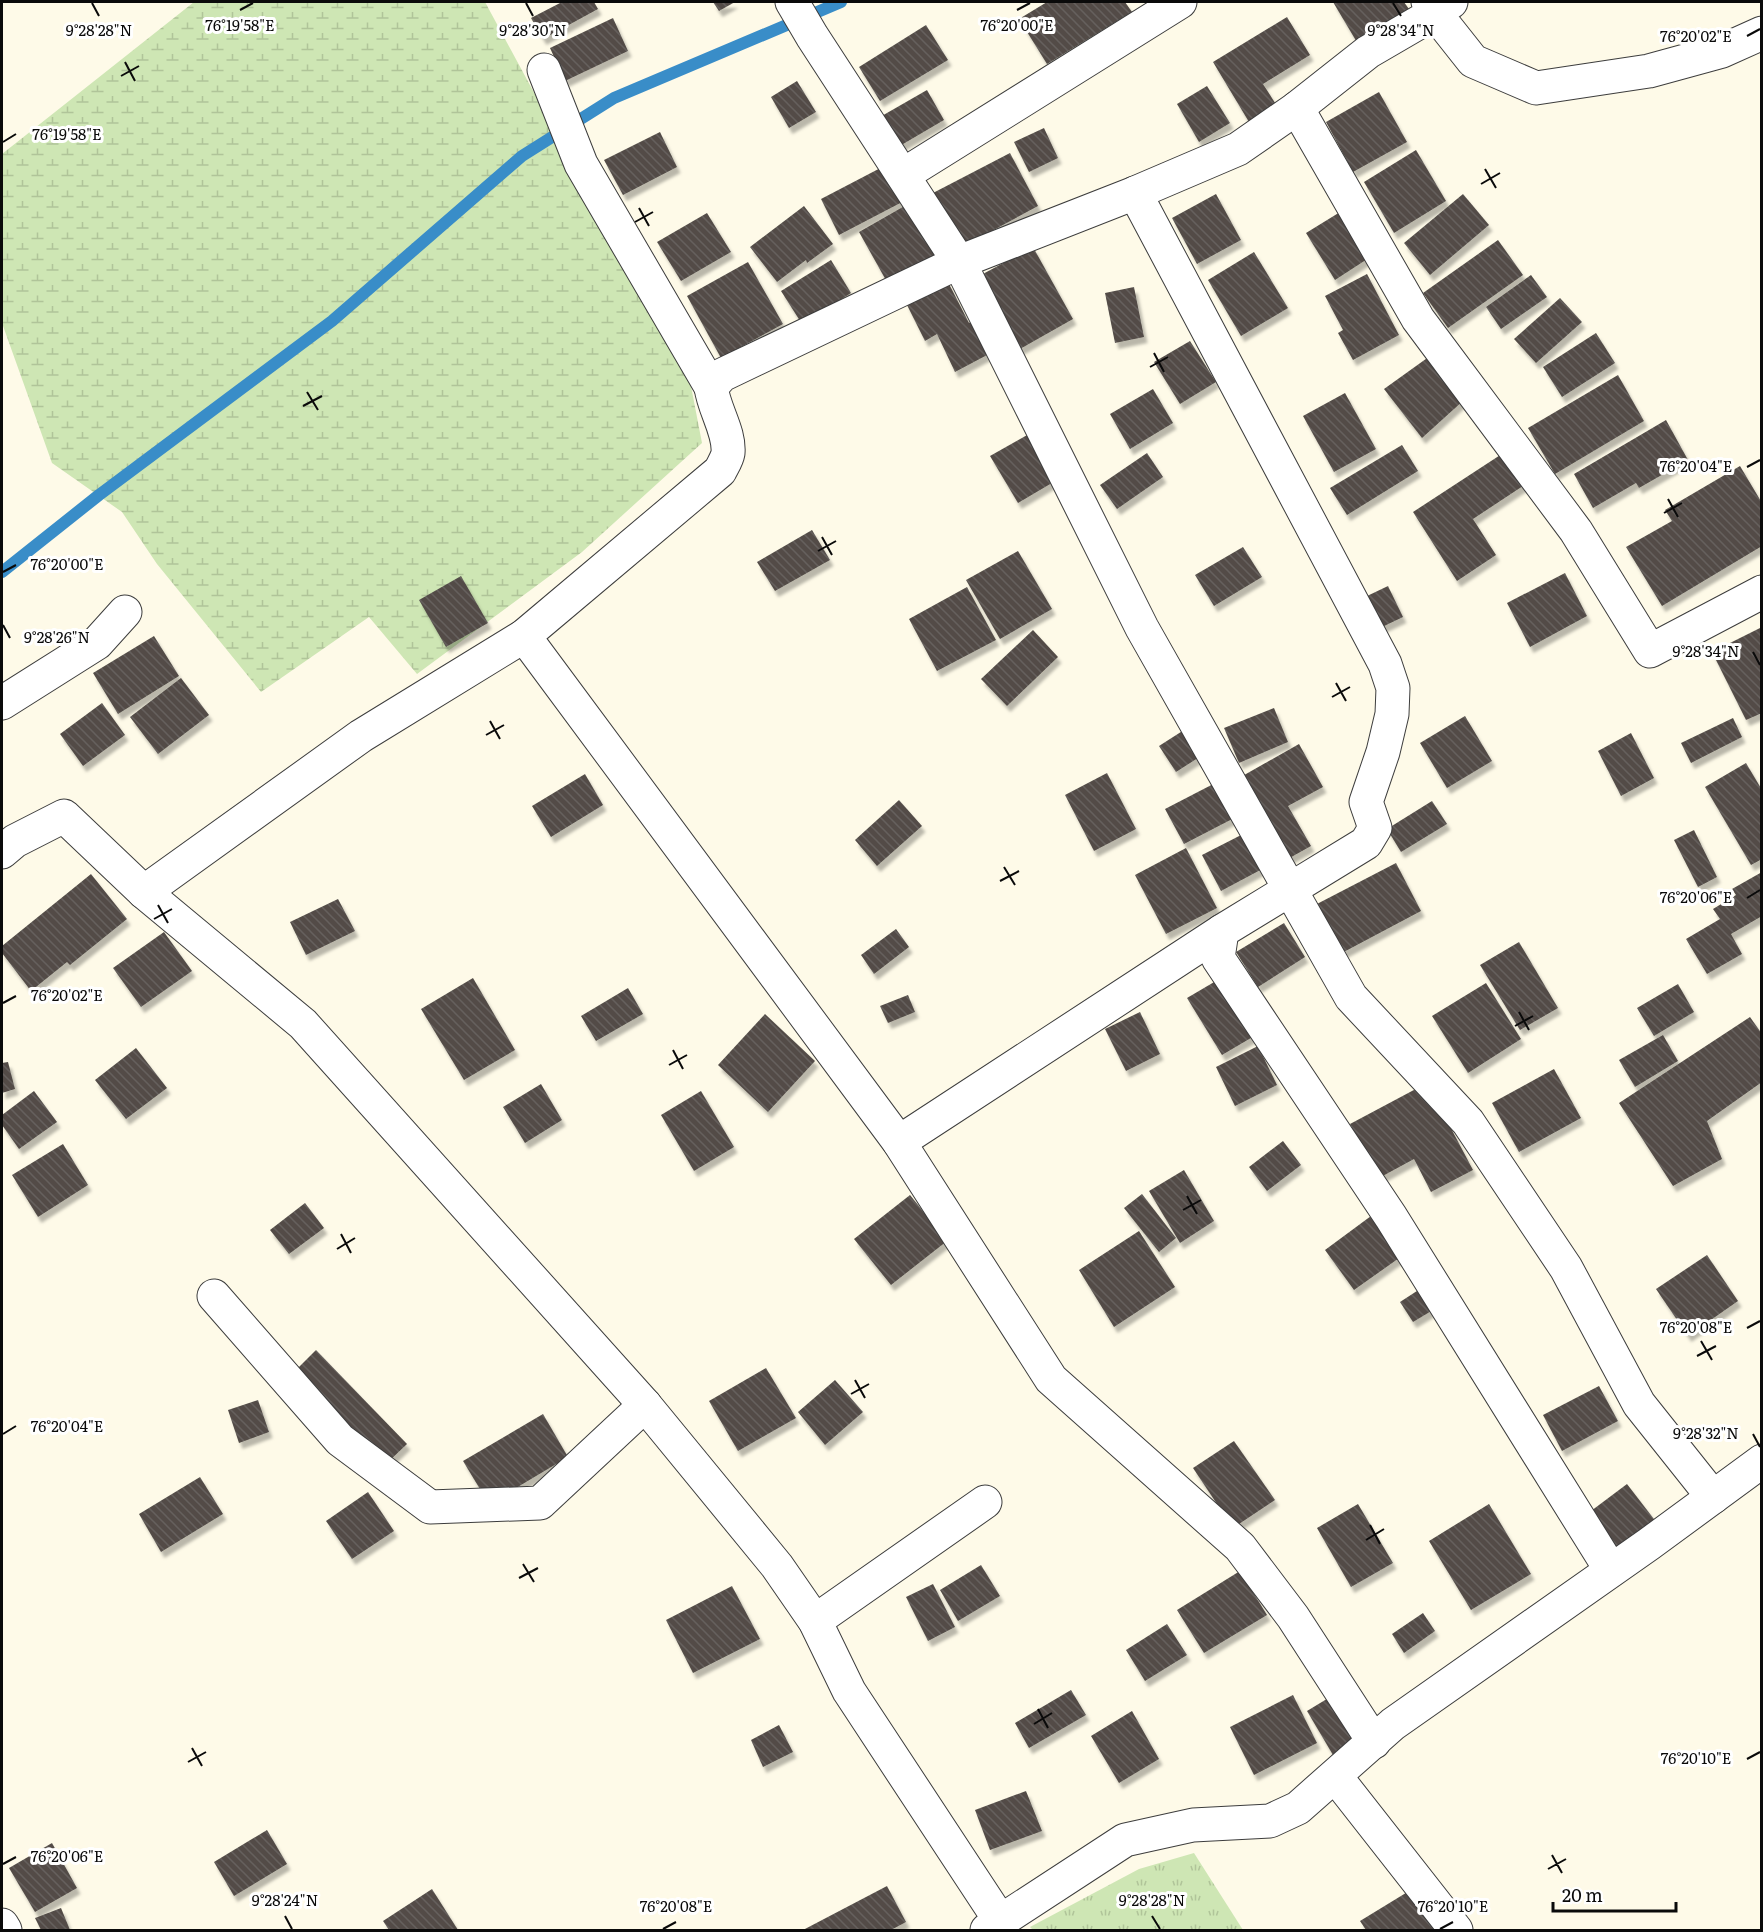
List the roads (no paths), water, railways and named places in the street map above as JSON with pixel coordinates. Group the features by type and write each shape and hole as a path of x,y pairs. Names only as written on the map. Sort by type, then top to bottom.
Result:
{"street":[{"path":"792,2 959,262 1142,628 1351,997 1468,1122 1566,1268 1639,1404 1713,1497"},
{"path":"903,175 1180,2"},
{"path":"711,387 730,370 959,262 1135,194 1238,149 1297,108 1368,52 1438,5 1473,61 1536,88 1649,71 1722,51 1761,33"},
{"path":"144,892 361,736 524,636 720,471 728,455 727,437 713,403 711,387 581,164 548,79"},
{"path":"1297,108 1418,319 1576,531 1650,651 1761,592"},
{"path":"899,1142 1222,931 1366,843 1375,828 1366,802 1390,724 1393,688 1384,664 1135,194"},
{"path":"2,703 97,643 126,612"},
{"path":"524,636 899,1142 1051,1379 1239,1547 1293,1617 1374,1742"},
{"path":"2,852 15,841 64,816 144,892 303,1024 645,1405 777,1566 815,1621 849,1691 994,1926 1125,1840 1193,1825 1270,1821 1298,1808 1336,1777 1393,1724 1761,1461"},
{"path":"1222,931 1218,958 1391,1217 1611,1570"},
{"path":"214,1296 340,1440 430,1507 540,1503 645,1405"},
{"path":"815,1621 985,1502"},
{"path":"1336,1777 1456,1930"},
{"path":"2,1925 5,1930"}],"waterway":[{"path":"2,572 99,495 332,321 522,156 614,98 841,2"}]}
